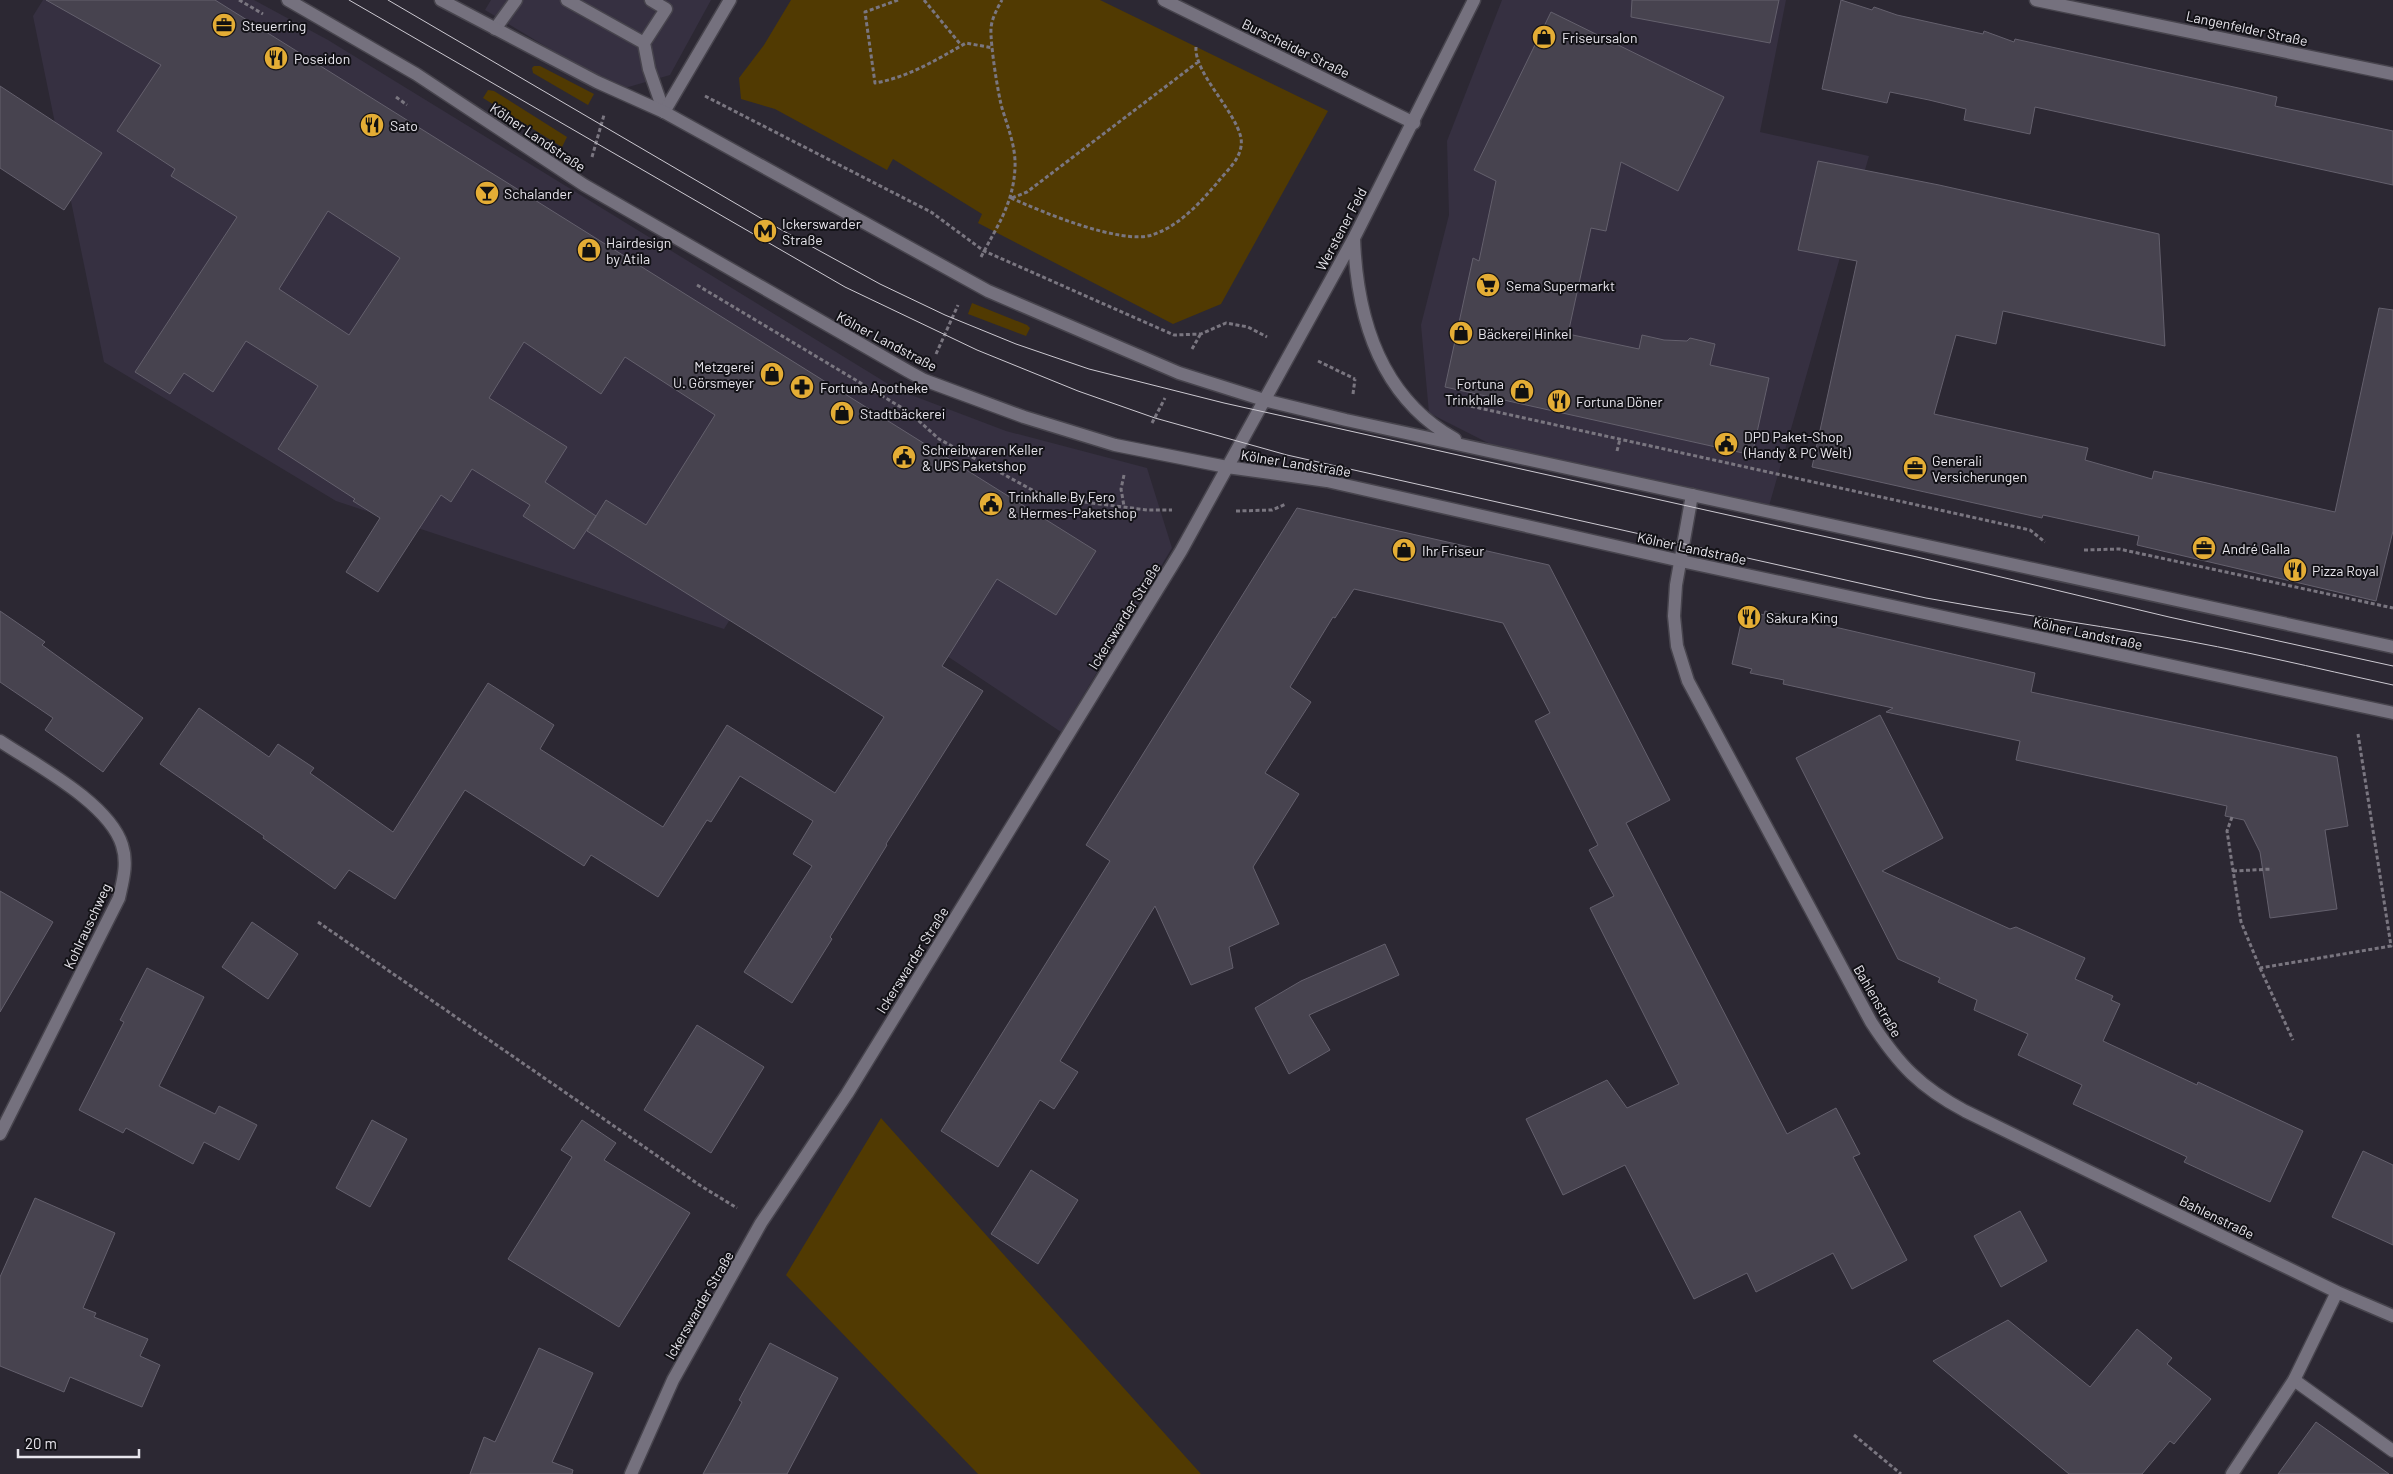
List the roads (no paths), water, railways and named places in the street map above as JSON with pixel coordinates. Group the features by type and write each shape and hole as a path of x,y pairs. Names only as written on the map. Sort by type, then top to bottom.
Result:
{"main road":[{"name":"Kölner Landstraße","path":"288,0 416,74 584,185 924,380 1024,417 1114,445 1228,467 1328,481 1681,561 2393,713"},
{"path":"441,0 612,88 664,112 997,295 1179,373 1264,400 2393,647"},
{"path":"495,29 516,0"},
{"path":"567,0 644,43"},
{"path":"651,0 666,9 644,43 649,69 664,112"},
{"path":"664,112 730,0"},
{"name":"Burscheider Straße","path":"1164,0 1414,123"},
{"name":"Werstener Feld","path":"1228,467 1354,238 1414,123 1474,0"},
{"name":"Langenfelder Straße","path":"2036,0 2393,74"},
{"path":"1354,238 1356,274 1369,335 1387,374 1404,395 1438,429 1468,446"},
{"name":"Ickerswarder Straße","path":"631,1474 673,1380 761,1223 847,1094 960,912 1181,551 1228,467"},
{"name":"Bahlenstraße","path":"1692,495 1676,585 1674,616 1677,646 1688,681 1871,1022 1895,1057 1915,1080 1948,1102 2337,1292 2393,1316"},
{"name":"Kohlrauschweg","path":"0,741 76,791 103,816 113,828 122,845 126,870 119,898 0,1134"},
{"path":"2232,1474 2294,1380 2337,1292"},
{"path":"2294,1380 2393,1451"}],"tram line":[{"path":"349,0 845,287 977,350 1078,391 1155,418 1287,455 1926,598 2188,641 2393,685"},
{"path":"388,0 769,223 880,284 945,315 1016,344 1089,369 1224,403 1917,557 2169,617 2393,666"}],"place":[{"name":"Steuerring","path":"224,25"},
{"name":"Friseursalon","path":"1544,37"},
{"name":"Poseidon","path":"276,58"},
{"name":"Sato","path":"372,125"},
{"name":"Schalander","path":"487,193"},
{"name":"Ickerswarder Straße","path":"765,231"},
{"name":"Hairdesign by Atila","path":"589,250"},
{"name":"Sema Supermarkt","path":"1488,285"},
{"name":"Bäckerei Hinkel","path":"1461,333"},
{"name":"Metzgerei U. Görsmeyer","path":"772,374"},
{"name":"Fortuna Apotheke","path":"802,387"},
{"name":"Fortuna Trinkhalle","path":"1522,391"},
{"name":"Fortuna Döner","path":"1559,401"},
{"name":"Stadtbäckerei","path":"842,413"},
{"name":"DPD Paket-Shop (Handy & PC Welt)","path":"1726,444"},
{"name":"Schreibwaren Keller & UPS Paketshop","path":"904,457"},
{"name":"Generali Versicherungen","path":"1915,468"},
{"name":"Trinkhalle By Fero & Hermes-Paketshop","path":"991,504"},
{"name":"André Galla","path":"2204,548"},
{"name":"Ihr Friseur","path":"1404,550"},
{"name":"Pizza Royal","path":"2295,570"},
{"name":"Sakura King","path":"1749,617"}]}
